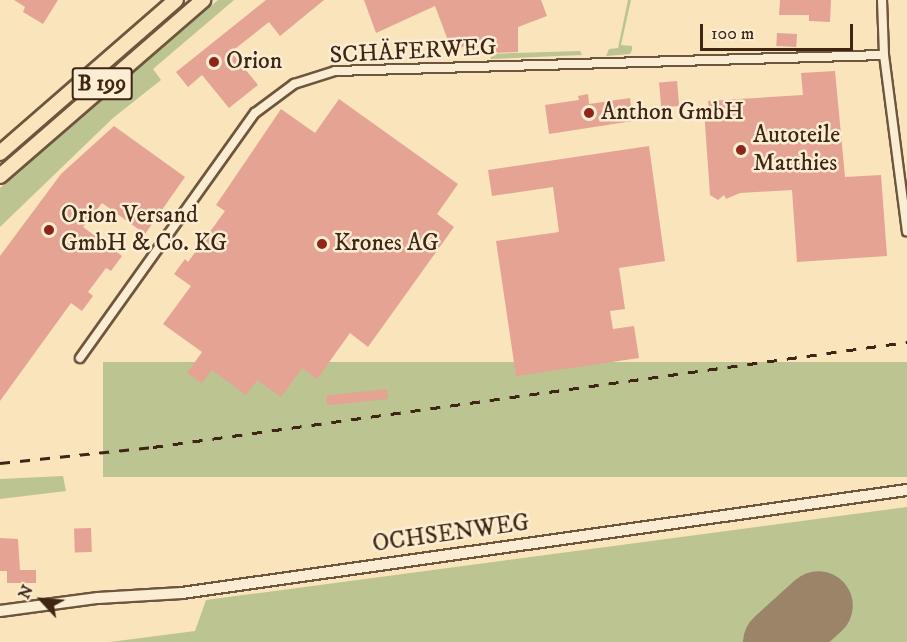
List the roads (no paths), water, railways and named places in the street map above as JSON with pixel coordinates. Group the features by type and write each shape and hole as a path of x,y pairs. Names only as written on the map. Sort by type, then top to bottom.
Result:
{"highway":[{"name":"B 199","path":"0,153 176,0"},
{"name":"B 199","path":"0,176 203,0"}],"main road":[{"name":"OCHSENWEG","path":"0,611 98,598 182,593 907,490"}],"street":[{"path":"882,0 884,56 907,232"},
{"name":"SCHÄFERWEG","path":"80,358 255,113 294,84 335,71 884,56"}],"railway":[{"path":"0,463 153,447 907,342"}],"place":[{"name":"Orion","path":"214,62"},
{"name":"Anthon GmbH","path":"589,113"},
{"name":"Autoteile Matthies","path":"741,150"},
{"name":"Orion Versand GmbH & Co. KG","path":"49,230"},
{"name":"Krones AG","path":"322,244"}]}
